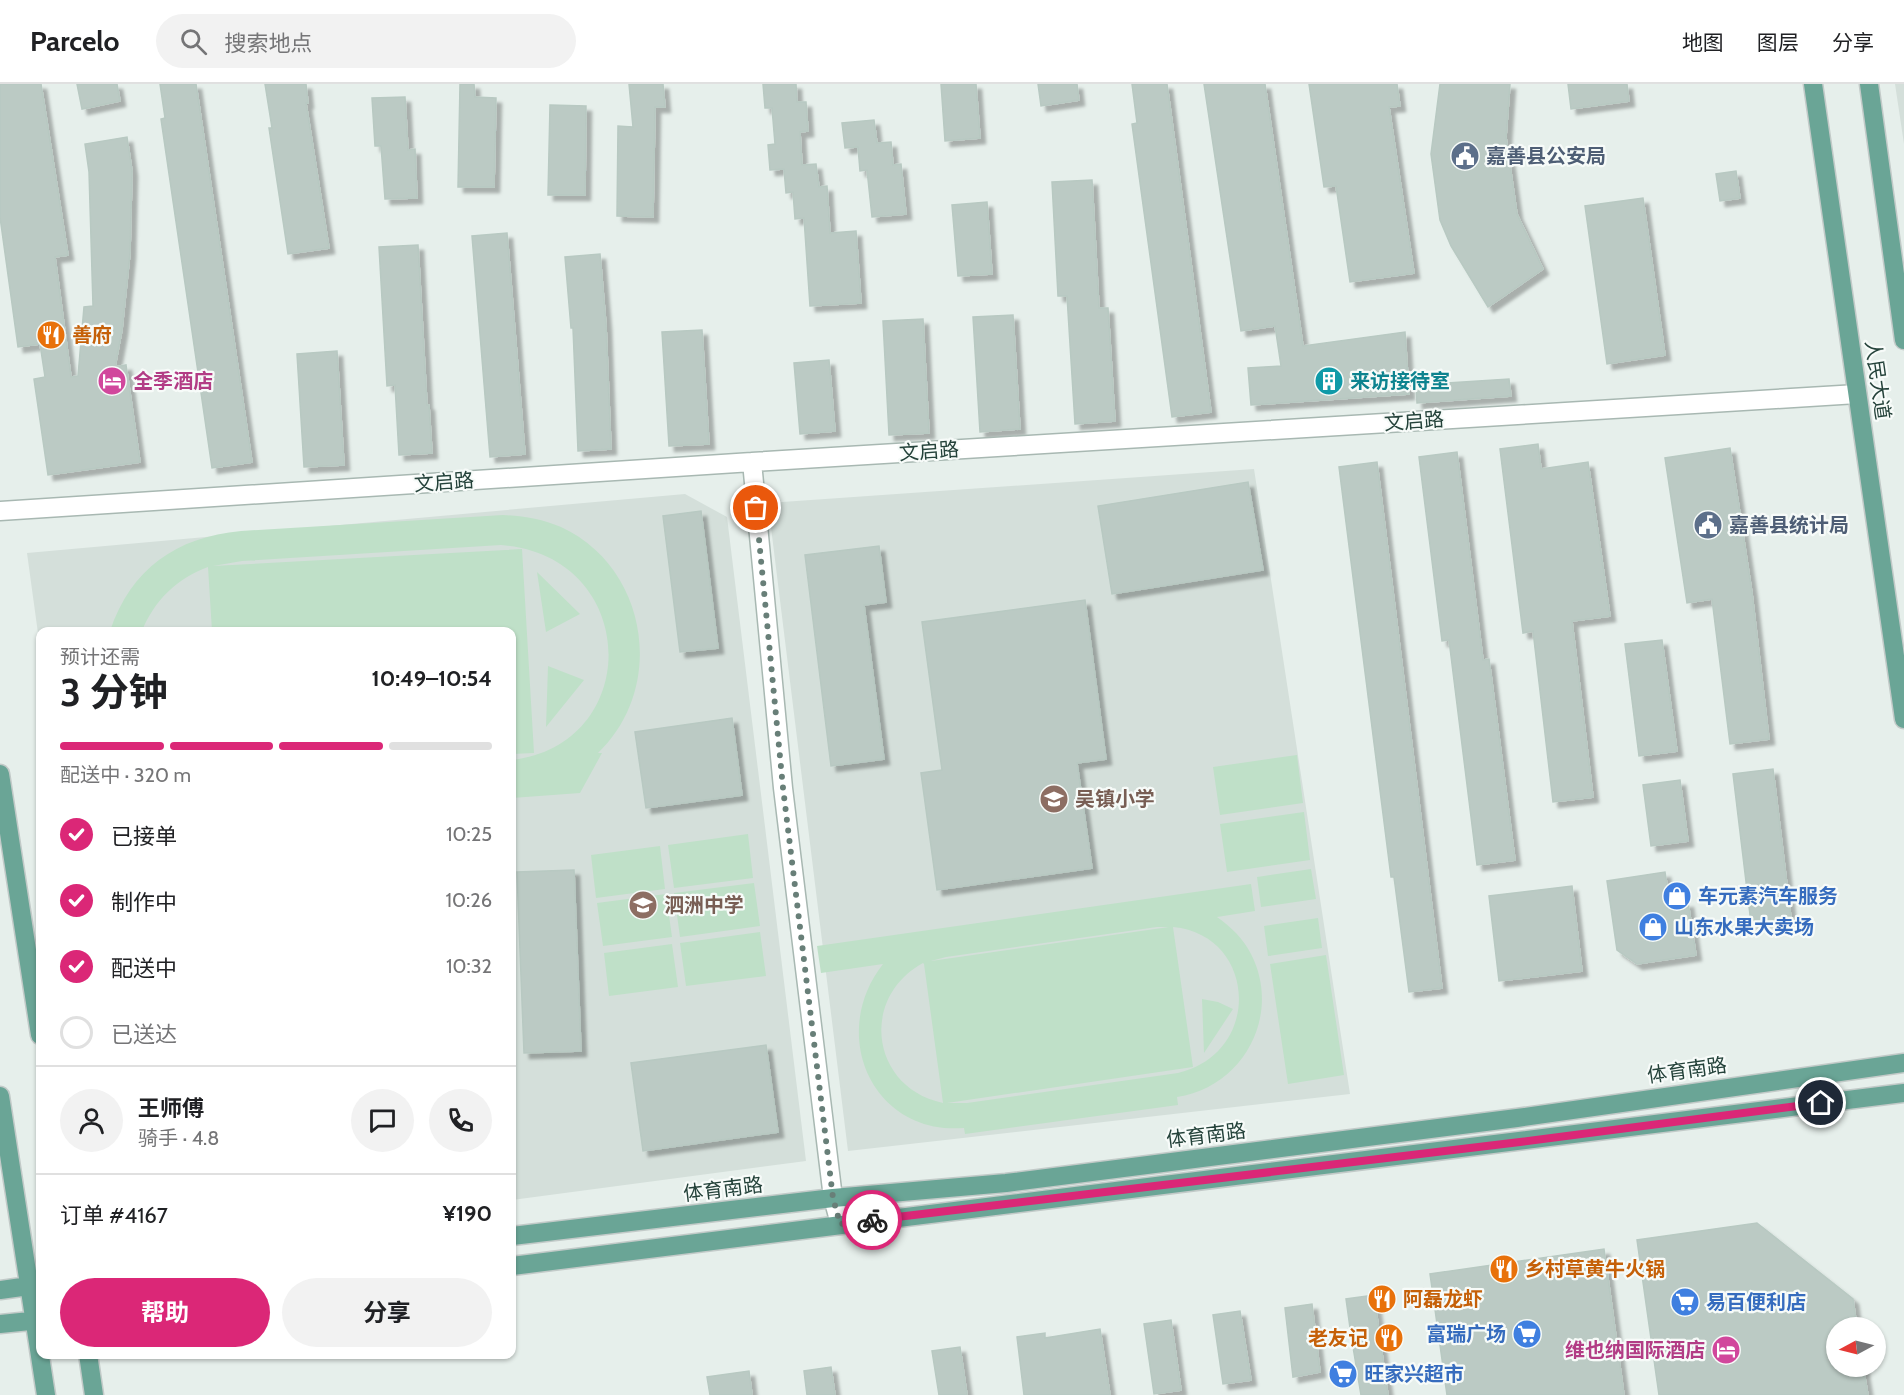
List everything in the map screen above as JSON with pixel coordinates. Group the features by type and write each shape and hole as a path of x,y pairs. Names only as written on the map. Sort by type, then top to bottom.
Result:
{"main road":[{"name":"人民大道","path":"1813,84 1904,719"},
{"name":"人民大道","path":"1869,84 1904,340"},
{"path":"0,774 36,1009"},
{"name":"体育南路","path":"516,1236 833,1198 1006,1183 1419,1131 1904,1063"},
{"path":"516,1265 1904,1093"},
{"path":"0,1096 35,1286 36,1303"},
{"path":"0,1290 35,1286"},
{"path":"0,1324 36,1320"},
{"path":"42,1359 46,1395"},
{"path":"89,1359 94,1395"}],"street":[{"name":"文启路","path":"0,511 1857,394"},
{"path":"752,462 783,788 833,1198 840,1224"}],"shaded area":[{"path":"1895,84 1904,84 1904,144"},
{"name":"吴镇小学","path":"1254,469 1350,1094 848,1151 768,503"},
{"name":"泗洲中学","path":"685,494 727,517 806,1161 516,1199 516,627 37,627 27,553"}],"green space":[{"path":"503,515 532,518 554,524 590,545 613,570 629,599 638,630 640,663 634,695 620,726 598,753 602,753 580,793 516,798 516,759 555,747 586,721 604,688 608,650 601,613 580,581 547,556 522,550 534,753 516,754 516,627 212,627 208,567 186,577 168,592 153,610 144,627 112,627 130,590 159,560 196,540 241,531","holes":["501,545 518,549 213,566 242,561"]},
{"path":"537,572 580,614 546,632"},
{"path":"548,666 584,680 546,727"},
{"path":"1297,755 1303,803 1220,815 1213,767"},
{"path":"1304,812 1310,860 1227,872 1220,824"},
{"path":"748,834 753,878 674,888 668,845"},
{"path":"660,846 665,889 596,898 591,855"},
{"path":"1311,869 1316,899 1261,907 1257,877"},
{"path":"754,883 760,926 680,937 674,893"},
{"path":"1251,884 1255,911 1217,917 1236,933 1251,954 1259,977 1262,1000 1259,1023 1251,1044 1238,1063 1221,1079 1201,1090 1177,1097 1178,1105 965,1134 964,1128 932,1126 905,1115 883,1098 868,1075 860,1048 860,1020 867,991 883,964 821,973 817,946","holes":["1169,927 931,961 946,957","1173,927 1201,935 1221,950 1234,971 1239,996 1236,1020 1225,1043 1206,1061 1193,1067","924,964 943,1103 919,1094 900,1080 888,1061 882,1041 882,1019 889,998 903,978","1192,1067 1178,1073 967,1103 947,1103"]},
{"path":"666,894 672,937 603,946 597,903"},
{"path":"1318,918 1322,948 1268,956 1264,926"},
{"path":"760,932 766,976 686,986 680,943"},
{"path":"672,944 678,987 609,996 604,953"},
{"path":"1326,955 1344,1075 1288,1084 1270,964"},
{"path":"1202,999 1218,1002 1233,1009 1204,1053"}],"building":[{"path":"0,84 41,84 68,255 55,257 71,377 78,376 84,307 93,306 89,172 85,144 127,137 132,171 130,253 122,330 115,367 126,365 140,462 48,475 34,379 45,377 40,344 18,347 0,217"},
{"path":"77,84 117,84 120,101 82,109"},
{"path":"160,84 196,84 252,462 212,468 161,119 165,118"},
{"path":"265,84 306,84 308,103 306,103 329,248 288,254 269,128 272,128"},
{"path":"460,84 474,84 475,97 496,98 494,187 458,187"},
{"path":"629,84 663,84 665,107 655,107 653,217 617,216 618,126 633,127"},
{"path":"763,84 796,84 797,102 806,102 808,131 800,132 802,165 816,164 819,187 827,186 830,233 856,231 861,303 810,306 804,218 795,219 793,192 786,193 784,169 770,170 768,145 775,144 772,108 765,108"},
{"path":"941,84 976,84 980,138 945,141"},
{"path":"1038,84 1077,84 1079,100 1041,106"},
{"path":"1132,84 1167,84 1211,412 1172,417 1132,124 1137,123"},
{"path":"1204,84 1265,84 1303,346 1405,332 1409,394 1251,405 1248,368 1281,366 1275,326 1241,331"},
{"path":"1309,84 1397,84 1400,106 1389,107 1414,273 1350,282 1336,186 1324,187"},
{"path":"1440,84 1510,84 1506,137 1517,214 1543,269 1488,307 1451,246 1440,220 1431,154"},
{"path":"1568,84 1627,84 1629,101 1571,109"},
{"path":"405,97 408,150 415,149 417,198 385,199 381,146 375,146 372,98"},
{"path":"550,105 586,106 585,195 548,195"},
{"path":"874,120 877,143 891,142 893,165 901,164 906,214 872,217 867,170 860,171 858,147 845,148 842,123"},
{"path":"1736,171 1740,198 1720,201 1716,174"},
{"path":"1092,180 1099,308 1108,308 1115,421 1075,424 1067,296 1058,296 1052,182"},
{"path":"1643,198 1665,355 1607,364 1585,206"},
{"path":"987,202 992,274 958,276 952,205"},
{"path":"507,233 525,454 490,457 472,236"},
{"path":"418,245 432,453 399,455 395,385 387,386 379,247"},
{"path":"600,254 606,325 611,449 578,451 573,328 571,328 565,257"},
{"path":"1013,315 1020,429 980,432 973,317"},
{"path":"923,319 929,433 889,435 883,321"},
{"path":"702,330 709,444 669,446 662,332"},
{"path":"337,351 344,465 304,467 297,354"},
{"path":"829,360 835,431 800,434 794,363"},
{"path":"1509,379 1511,396 1417,403 1416,385"},
{"path":"1538,444 1541,469 1588,462 1610,616 1572,621 1593,797 1553,802 1533,631 1523,633 1500,449"},
{"name":"嘉善县统计局","path":"1730,448 1752,593 1769,739 1730,744 1712,599 1687,603 1665,458"},
{"path":"1457,452 1483,660 1489,659 1515,860 1477,865 1449,640 1442,641 1419,457"},
{"path":"1377,462 1442,988 1409,992 1394,877 1391,877 1339,467"},
{"path":"1248,482 1263,570 1112,594 1098,506"},
{"path":"701,511 718,648 680,652 663,516"},
{"path":"879,546 886,602 864,605 884,759 831,766 805,555"},
{"path":"1085,600 1106,759 1077,763 1092,868 937,890 921,773 942,770 922,622"},
{"path":"1662,640 1677,751 1639,756 1625,644"},
{"path":"732,718 742,795 646,808 635,732"},
{"path":"1773,769 1791,918 1751,923 1733,774"},
{"path":"1680,780 1688,841 1651,846 1643,785"},
{"path":"574,870 581,1051 524,1053 517,872"},
{"name":"山东水果大卖场","path":"1665,872 1670,904 1688,902 1696,955 1637,964 1617,950 1607,881"},
{"path":"1572,886 1582,971 1499,981 1489,896"},
{"path":"766,1045 778,1132 643,1151 631,1063"},
{"name":"维也纳国际酒店","path":"1757,1223 1853,1299 1855,1317 1826,1317 1826,1377 1865,1377 1868,1395 1659,1395 1637,1240"},
{"name":"富瑞广场","path":"1604,1249 1624,1395 1447,1395 1430,1274"},
{"path":"1374,1295 1388,1395 1361,1395 1351,1335 1346,1299"},
{"path":"1312,1304 1320,1372 1293,1377 1285,1308"},
{"path":"1240,1311 1251,1380 1223,1384 1213,1315"},
{"path":"1171,1320 1181,1390 1154,1394 1144,1324"},
{"path":"1100,1329 1110,1395 1024,1395 1017,1337 1045,1333 1045,1338"},
{"path":"960,1347 967,1395 939,1395 932,1351"},
{"path":"831,1367 835,1395 807,1395 804,1371"},
{"path":"749,1371 752,1395 710,1395 707,1377"}],"way so far":[{"path":"756,508 783,788 833,1198 840,1224 872,1220"}],"place":[{"name":"嘉善县公安局","path":"1465,156"},
{"name":"善府","path":"51,335"},
{"name":"全季酒店","path":"112,381"},
{"name":"来访接待室","path":"1329,381"},
{"name":"嘉善县统计局","path":"1708,525"},
{"name":"吴镇小学","path":"1054,799"},
{"name":"车元素汽车服务","path":"1677,896"},
{"name":"泗洲中学","path":"643,905"},
{"name":"山东水果大卖场","path":"1653,927"},
{"name":"乡村草黄牛火锅","path":"1504,1269"},
{"name":"阿磊龙虾","path":"1382,1299"},
{"name":"易百便利店","path":"1685,1302"},
{"name":"富瑞广场","path":"1527,1334"},
{"name":"老友记","path":"1389,1338"},
{"name":"维也纳国际酒店","path":"1726,1350"},
{"name":"旺家兴超市","path":"1343,1374"}],"route":[{"path":"872,1220 1520,1142 1821,1103"}]}
